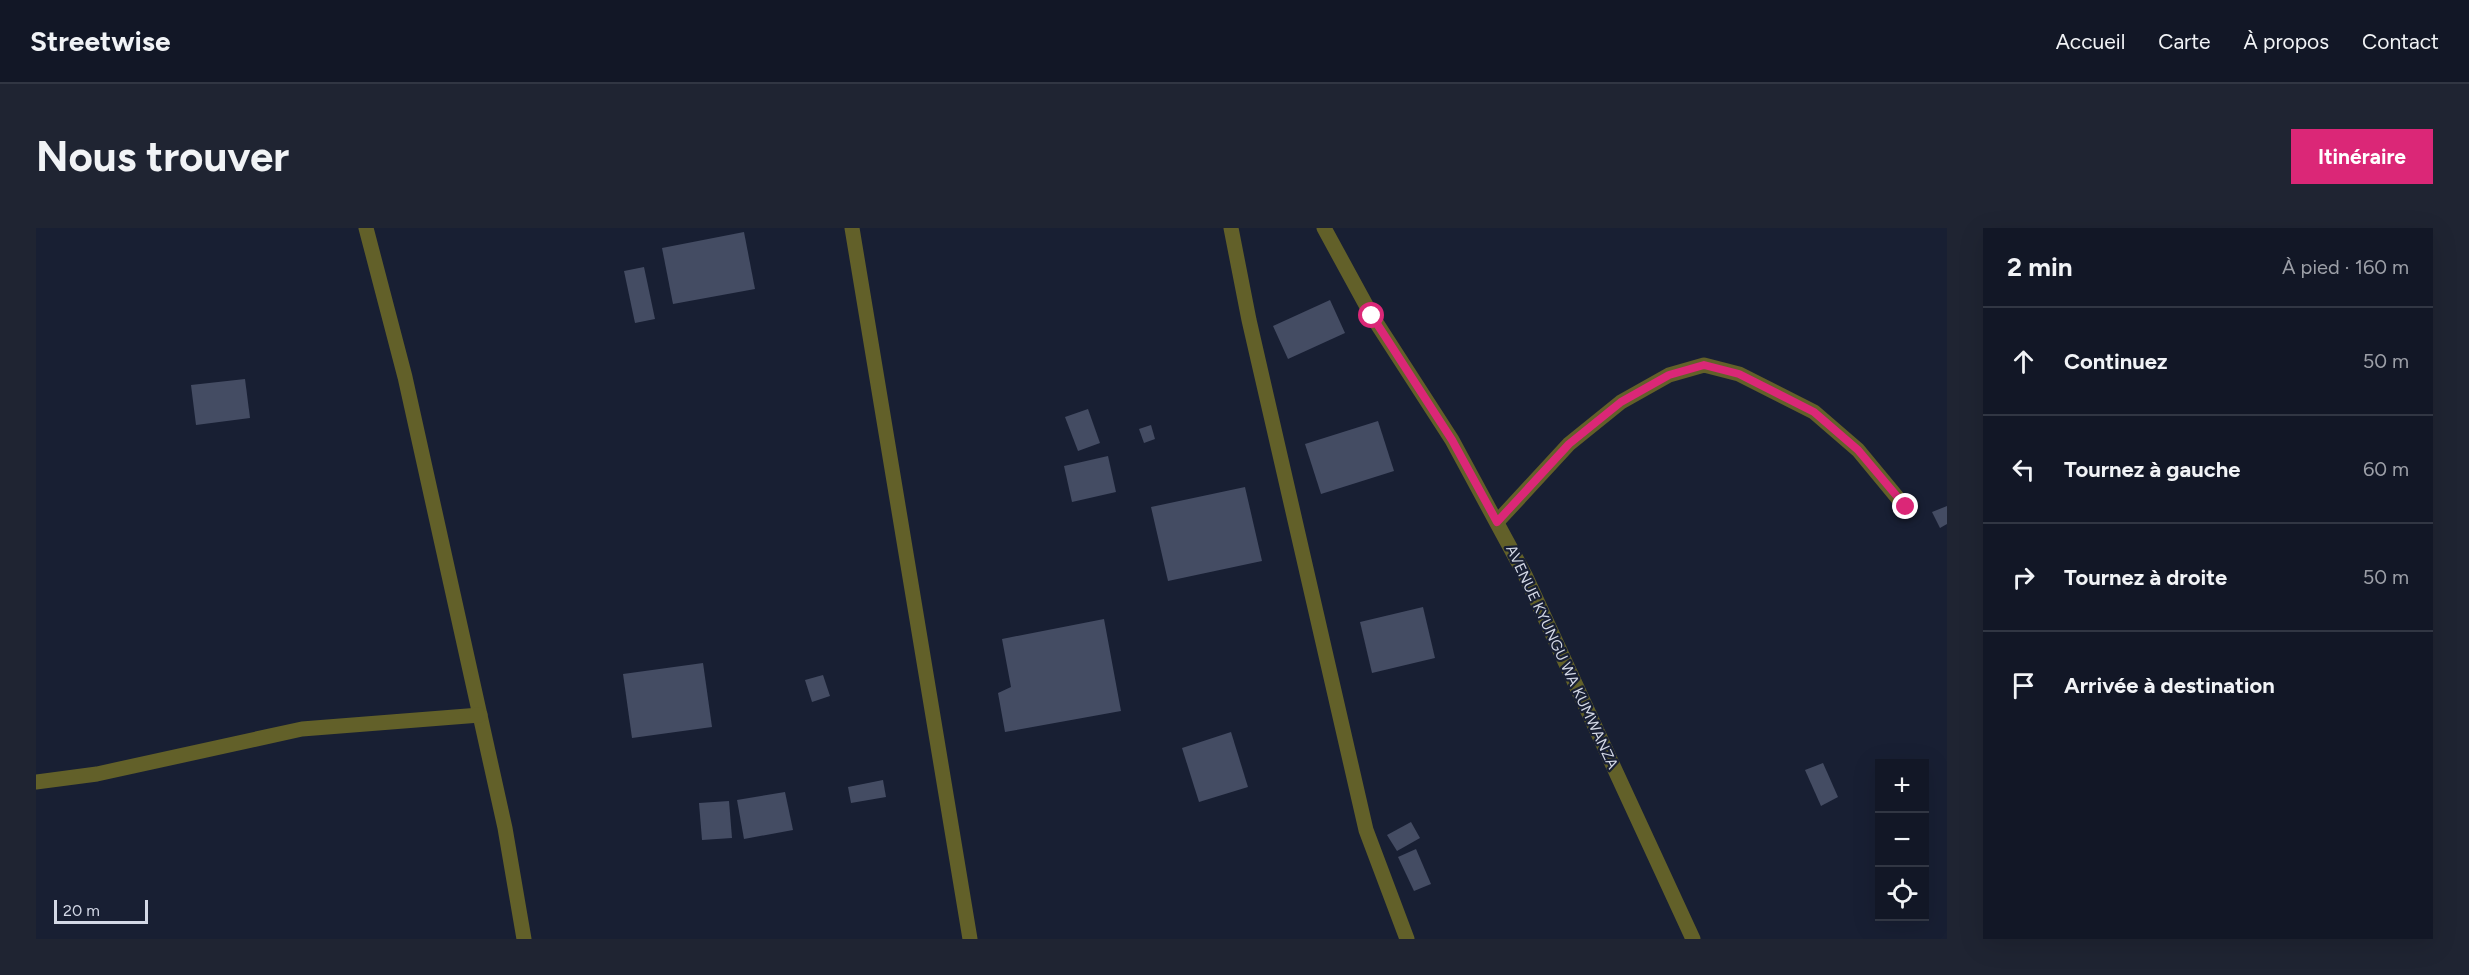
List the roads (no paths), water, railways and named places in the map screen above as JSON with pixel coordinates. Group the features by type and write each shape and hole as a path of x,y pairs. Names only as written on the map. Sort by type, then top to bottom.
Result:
{"street":[{"path":"366,228 405,377 505,828 524,939"},
{"path":"852,228 970,939"},
{"path":"1231,228 1249,320 1366,830 1407,939"},
{"name":"AVENUE KYUNGU WA KUMWANZA","path":"1324,228 1372,316 1452,440 1525,575 1694,939"},
{"path":"1497,522 1569,444 1621,402 1669,375 1704,365 1739,374 1814,412 1858,450 1906,507"},
{"path":"36,782 97,774 302,729 480,715"}]}
